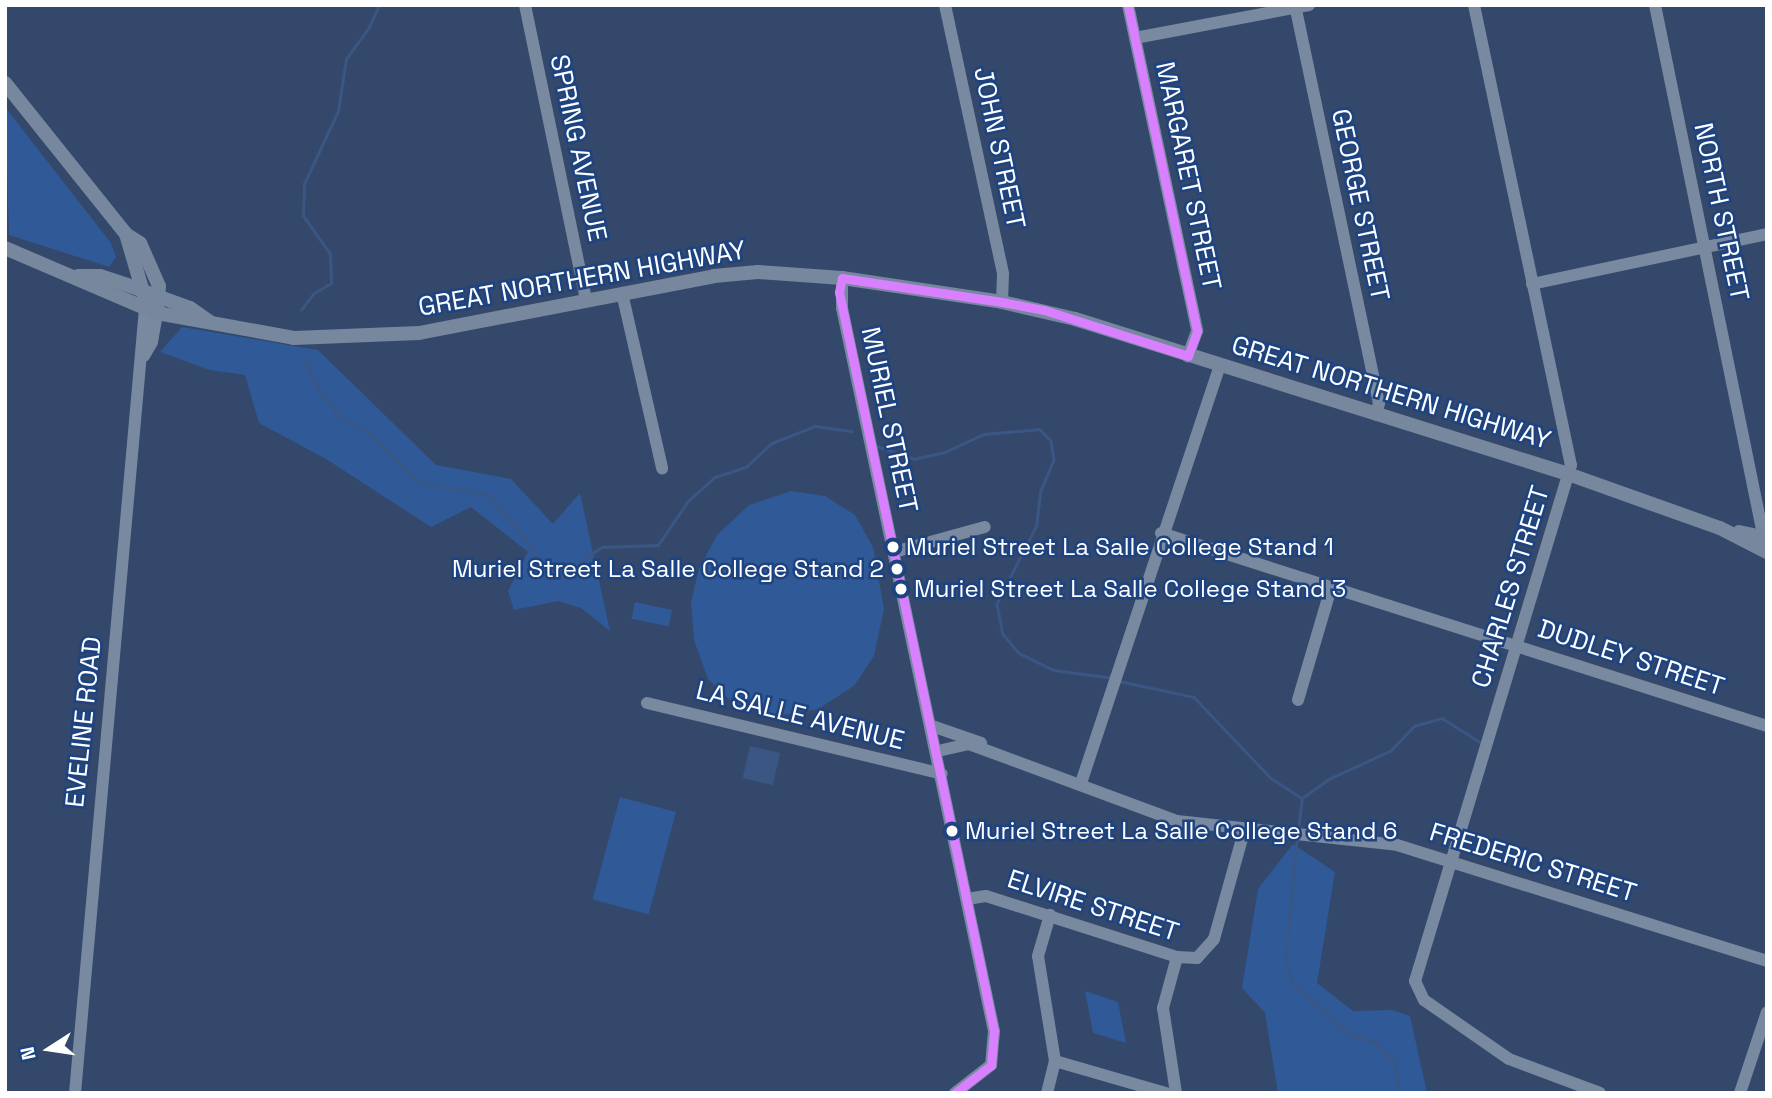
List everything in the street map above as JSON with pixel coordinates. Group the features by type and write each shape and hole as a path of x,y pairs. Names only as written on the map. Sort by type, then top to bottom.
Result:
{"main road":[{"path":"5,83 126,234 140,243 152,263 151,310"},
{"path":"126,234 132,257 152,294"},
{"name":"GREAT NORTHERN HIGHWAY","path":"5,248 78,276 96,290 151,310 215,325 294,338 363,338 419,333 622,293 758,272 842,278 1002,302 1044,310 1568,474 1766,545"},
{"path":"100,276 118,273 132,257"},
{"name":"GREAT NORTHERN HIGHWAY","path":"78,276 100,276 152,294 190,308 215,325"}],"street":[{"name":"SPRING AVENUE","path":"525,5 586,300"},
{"name":"JOHN STREET","path":"945,5 1003,274 1002,302"},
{"name":"MARGARET STREET","path":"1129,5 1198,331 1188,356"},
{"path":"1135,38 1309,5"},
{"name":"CHARLES STREET","path":"1474,5 1571,465 1519,645 1448,860 1415,971 1416,990 1433,1007 1519,1064 1593,1092"},
{"name":"NORTH STREET","path":"1655,5 1766,545"},
{"name":"GEORGE STREET","path":"1295,7 1379,403 1376,415"},
{"path":"1532,284 1767,234"},
{"name":"MURIEL STREET","path":"842,278 842,308 938,751 994,1031 991,1065 956,1093"},
{"path":"622,293 662,468"},
{"name":"EVELINE ROAD","path":"75,1093 144,356 151,310"},
{"path":"1081,783 1123,662 1161,533 1220,365"},
{"path":"894,552 985,527"},
{"name":"DUDLEY STREET","path":"1161,533 1767,726"},
{"path":"1298,700 1331,588"},
{"name":"LA SALLE AVENUE","path":"647,703 942,774"},
{"name":"FREDERIC STREET","path":"932,726 965,735 999,753"},
{"name":"FREDERIC STREET","path":"938,751 969,744 1081,783 1177,821 1379,840 1767,961"},
{"name":"ELVIRE STREET","path":"967,899 986,896 1177,957 1204,955 1222,915 1245,828"},
{"path":"1047,1093 1055,1061 1038,956 1049,915"},
{"path":"1176,1093 1163,1008 1177,957"},
{"path":"1740,1093 1767,1012"},
{"path":"1055,1061 1166,1093"}],"shaded area":[{"path":"5,107 111,243 116,257 109,267 9,235"},
{"path":"182,327 318,350 436,465 511,479 553,524 580,493 610,631 581,608 558,601 514,610 508,591 528,552 471,507 431,527 326,459 259,423 245,375 210,370 160,352"},
{"path":"791,491 825,496 855,515 873,547 884,609 874,656 854,686 818,709 776,716 734,704 708,679 694,640 691,602 699,569 717,535 749,505"},
{"path":"635,602 672,610 669,627 631,619"},
{"path":"750,746 780,753 773,785 743,778"},
{"path":"620,797 676,812 649,914 593,899"},
{"path":"1293,844 1335,872 1317,983 1353,1011 1392,1010 1410,1016 1427,1093 1278,1093 1265,1013 1242,988 1258,889"},
{"path":"1085,991 1118,1002 1126,1043 1093,1033"}],"waterway":[{"path":"301,310 314,293 331,283 330,254 303,216 304,184 338,111 346,59 368,29 379,5"},
{"path":"305,359 319,390 341,418 367,432 418,482 489,495 532,547 550,578 569,577 585,558 602,547 658,545 688,501 715,477 746,467 772,443 815,426 852,431"},
{"path":"877,446 914,459 945,452 984,434 1040,429 1051,441 1054,460 1041,490 1037,525 997,604 1003,634 1019,653 1054,670 1113,678"},
{"path":"1119,681 1194,697 1271,778 1302,798"},
{"path":"1302,798 1331,778 1390,751 1414,726 1442,718 1480,742"},
{"path":"1298,830 1302,798"},
{"path":"1297,840 1286,959 1293,984 1349,1034 1375,1042 1395,1063 1400,1093"}],"transit line":[{"path":"955,1093 991,1065 994,1031 839,292 842,278 1002,302 1044,310 1188,356 1197,331 1128,5"}],"place":[{"name":"Muriel Street La Salle College Stand 1","path":"893,547"},
{"name":"Muriel Street La Salle College Stand 2","path":"897,569"},
{"name":"Muriel Street La Salle College Stand 3","path":"901,589"},
{"name":"Muriel Street La Salle College Stand 6","path":"952,831"}]}
